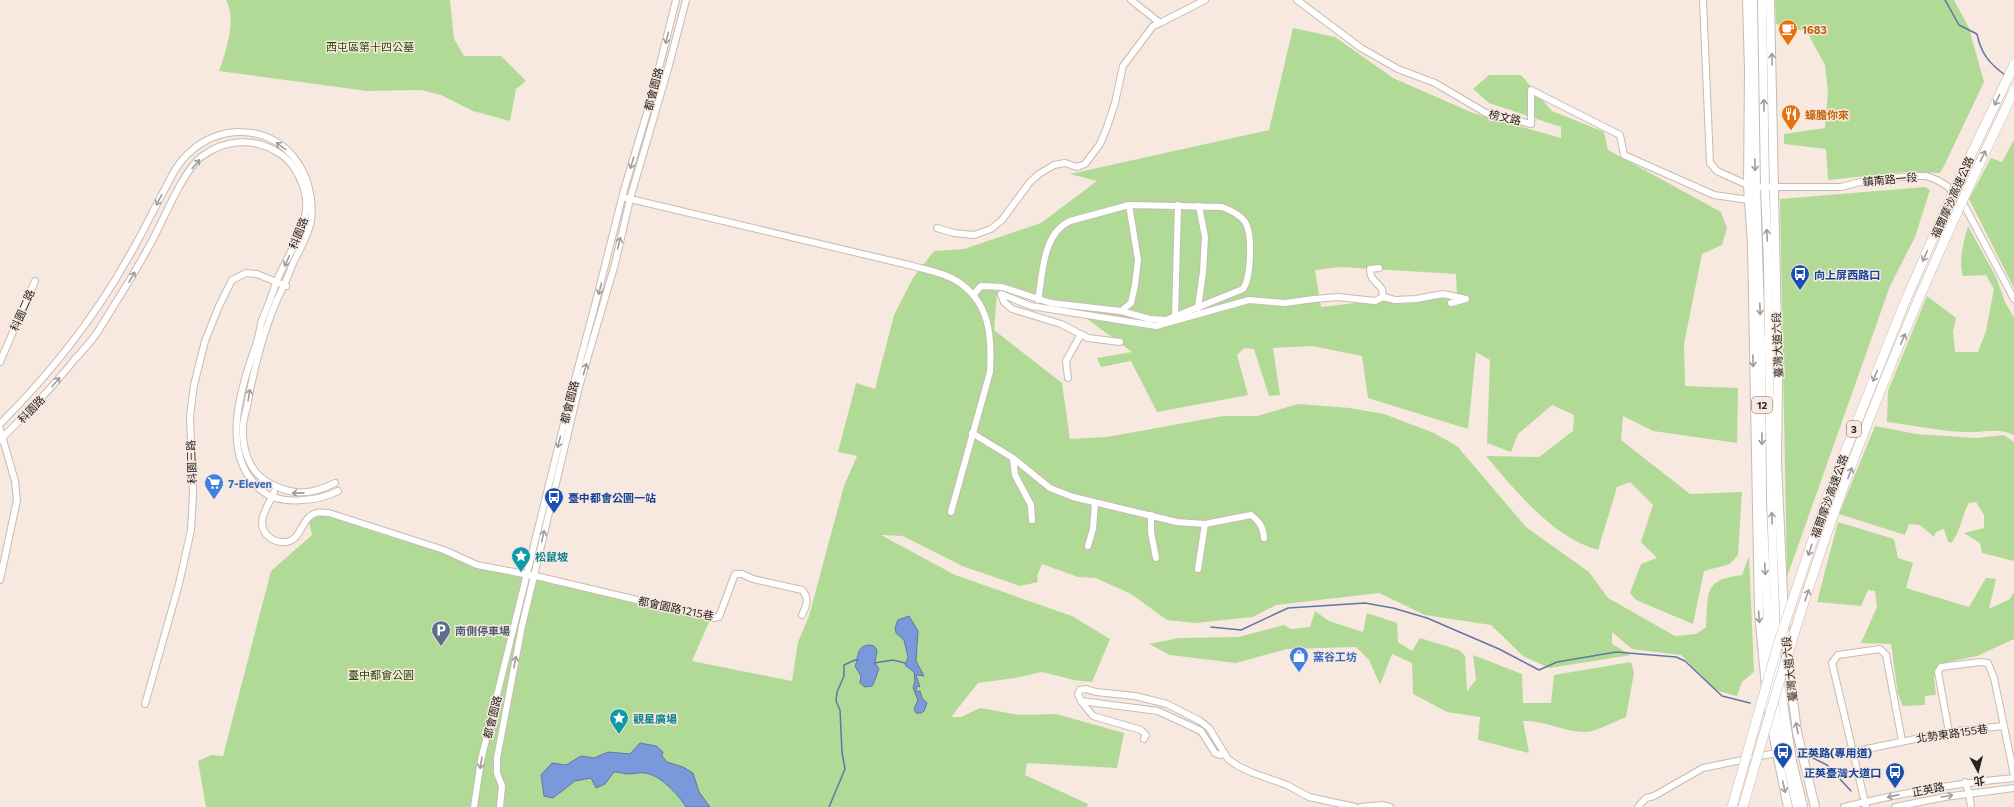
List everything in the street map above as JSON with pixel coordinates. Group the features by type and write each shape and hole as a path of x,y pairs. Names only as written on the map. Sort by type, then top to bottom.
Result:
{"highway":[{"name":"福爾摩沙高速公路","path":"1732,807 1778,644 1826,500 1904,304 1954,190 2014,65"},
{"name":"福爾摩沙高速公路","path":"1744,807 1782,669 1833,516 1877,401 1959,204 2014,91"}],"main road":[{"name":"臺灣大道六段","path":"1747,0 1752,186 1761,346 1762,501 1770,665 1774,702 1797,807"},
{"name":"臺灣大道六段","path":"1754,0 1752,186 1748,200 1752,244 1759,612 1768,708 1788,807"},
{"name":"臺灣大道六段","path":"1762,0 1778,381 1777,462 1785,638 1797,732 1814,807"},
{"name":"臺灣大道六段","path":"1770,0 1768,263 1771,501 1777,664 1792,761 1803,807"}],"street":[{"name":"都會園路","path":"474,807 481,760 515,624 534,576 574,383 596,305 622,197 652,96 676,0"},
{"name":"都會園路","path":"500,807 502,786 497,764 503,724 522,626 580,387 615,264 630,199 668,69 686,0"},
{"path":"1131,0 1160,23"},
{"path":"937,228 954,233 974,235 991,229 1002,220 1030,182 1039,174 1054,165 1065,163 1077,167 1085,164 1100,144 1106,130 1116,103 1123,66 1153,26 1205,0"},
{"name":"榜文路","path":"1297,0 1361,48 1398,69 1435,83 1486,114 1531,124 1531,90 1620,135 1624,155 1714,195 1748,200"},
{"name":"鎮南路一段","path":"1702,0 1710,163 1717,171 1752,186 1769,187 1841,187 1868,180 1915,176 1926,176 1937,180 1947,186 1963,203 2014,299"},
{"name":"科園路","path":"0,424 56,365 84,328 128,259 178,164 201,144 212,138 234,132 253,132 269,138 294,157 309,186 312,204 311,223 291,268 286,286 277,300 260,352 242,424 244,444 248,460 261,479 276,487 297,494 309,492 335,483"},
{"name":"科園路","path":"2,438 35,406 99,331 131,278 187,174 200,158 218,147 244,141 264,144 285,156 292,165 303,186 306,199 304,219 285,266 276,283 274,292 262,321 243,383 236,435 242,463 260,489 273,496 291,500 310,499 331,495 338,491"},
{"path":"622,197 913,266 956,280 974,294 988,322 992,351 990,372 951,512"},
{"path":"974,294 981,286 1002,287 1038,300 1121,311 1150,319 1166,320 1243,289 1249,275 1250,247 1245,222 1237,215 1222,207 1178,205 1129,205 1070,221 1062,225 1055,232 1048,246 1038,300"},
{"path":"1121,311 1131,303 1138,260 1129,205"},
{"path":"1175,317 1178,205"},
{"path":"1198,308 1203,272 1205,237 1199,206"},
{"path":"1379,268 1370,269 1370,275 1372,280 1382,289 1383,297"},
{"name":"科園三路","path":"145,704 179,584 191,530 193,495 190,416 194,385 204,346 219,306 232,280 246,273 257,274 286,286"},
{"name":"科園二路","path":"0,362 35,281"},
{"path":"1120,342 1088,338 1061,324 1012,309 1004,302 1000,294 1031,306 1156,326 1249,300 1285,303 1338,297 1375,300 1383,297 1395,300 1416,299 1443,294 1466,300 1451,303"},
{"path":"1068,378 1066,361 1081,334"},
{"path":"0,429 16,481 17,500 0,580"},
{"path":"972,433 1013,458 1050,488 1074,497 1177,522 1205,524 1251,515 1259,521 1263,528 1264,538"},
{"path":"1013,458 1015,475 1031,506 1032,520"},
{"path":"276,487 273,496 263,514 262,522 263,529 273,540 285,542 290,541 296,538 306,520 316,513 329,513 444,550 477,565 534,576"},
{"path":"1088,546 1093,529 1095,503"},
{"path":"1151,516 1151,532 1156,558"},
{"path":"1198,569 1205,524"},
{"name":"都會園路1215巷","path":"534,576 713,618 719,617 735,574 742,574 754,579 802,590 806,594 808,602 802,615"},
{"path":"515,624 522,626"},
{"name":"北勢東路155巷","path":"1902,741 1886,655 1880,650 1838,655 1832,663 1852,752 1949,732 2004,726"},
{"path":"1949,732 1938,672 1941,667 1980,662 1988,663 1991,668 2014,777"},
{"path":"1144,739 1146,735 1141,730 1093,716 1081,701 1078,694 1080,690 1086,689 1096,692 1158,701 1200,721 1209,728 1224,754 1238,766 1287,785 1309,797 1355,807"},
{"path":"1081,701 1158,711 1200,731 1215,753 1220,755 1224,754"},
{"path":"490,721 503,724"},
{"path":"1852,752 1866,805"},
{"path":"1638,807 1646,798 1654,796 1703,768 1776,753"},
{"name":"正英路","path":"1844,807 1866,805 1965,782 2014,777"},
{"path":"1965,782 1969,793 1971,807"},
{"name":"正英路","path":"1895,807 1916,805 1969,793 2014,788"},
{"path":"1360,807 1382,805 1390,807"}],"green space":[{"name":"西屯區第十四公墓","path":"226,0 450,0 454,39 464,56 501,56 526,81 516,89 510,121 473,111 441,95 421,90 367,91 219,71 227,45 231,16"},
{"path":"1775,0 1954,0 1969,28 1984,82 1940,173 1906,172 1828,180 1826,149 1784,144 1784,134 1825,128 1828,92 1825,65 1807,32 1776,24"},
{"name":"臺中都會公園","path":"1293,28 1335,37 1393,78 1473,113 1561,138 1561,127 1489,103 1473,89 1489,75 1521,75 1552,111 1604,132 1608,150 1721,212 1727,228 1722,245 1702,254 1684,344 1685,386 1738,388 1737,443 1653,431 1623,416 1621,440 1690,494 1742,492 1738,555 1730,564 1704,571 1693,624 1636,600 1630,593 1641,564 1657,558 1641,542 1653,505 1630,482 1617,487 1598,550 1581,544 1550,524 1522,498 1486,456 1539,457 1573,431 1574,415 1552,405 1518,434 1511,452 1487,443 1490,360 1476,352 1468,429 1368,398 1362,356 1312,346 1273,348 1280,395 1269,396 1254,349 1244,348 1237,355 1248,395 1157,412 1131,361 1101,367 1097,358 1132,352 1067,304 998,282 994,330 1062,383 1070,439 1107,437 1223,416 1257,416 1298,404 1350,408 1384,414 1434,433 1457,446 1526,527 1589,572 1608,598 1675,636 1696,634 1706,627 1708,597 1710,590 1720,580 1742,575 1749,556 1754,672 1742,682 1737,696 1715,690 1681,655 1632,649 1612,632 1612,644 1631,655 1549,668 1523,656 1491,625 1425,615 1379,593 1276,605 1253,617 1195,623 1167,620 1131,594 1096,578 1078,577 1042,564 1037,576 1038,582 1020,586 962,566 903,536 881,535 955,575 1072,616 1110,639 1092,682 1074,680 1042,672 1015,678 978,683 951,717 961,717 980,708 1020,715 1056,714 1124,733 1117,768 1027,763 1025,775 1088,804 1087,807 206,807 198,761 211,755 223,756 271,571 312,535 309,522 318,516 327,516 444,553 477,567 537,578 710,620 692,661 792,681 798,642 809,616 844,486 857,456 838,452 856,383 875,389 894,315 913,278 934,251 964,249 1041,223 1097,181 1070,174 1269,130","holes":["1340,267 1456,274 1457,295 1425,300 1372,301 1321,307 1315,270"]},
{"path":"2014,140 2014,288 1969,199 1991,158 2002,162"},
{"path":"1925,187 1930,190 1915,237 1890,286 1787,577 1780,199"},
{"path":"1968,226 1996,277 2005,302 2014,318 2014,435 2002,431 1955,431 1887,422 1888,391 1927,296 1956,318 1953,332 1955,352 1978,352 1986,331 1994,289 1986,275 1963,276 1961,257"},
{"path":"1875,426 1916,434 1976,438 2004,435 2014,442 2014,561 1982,553 1980,543 1964,533 1984,528 1984,515 1976,502 1969,503 1957,534 1951,543 1948,542 1944,529 1936,532 1934,537 1920,525 1909,524 1905,535 1839,514"},
{"path":"1838,522 1894,539 1898,558 1913,563 1906,588 1969,607 1986,578 1996,579 1989,609 2010,599 2014,592 2014,639 1977,656 1938,664 1934,678 1936,695 1925,696 1925,705 1903,706 1898,694 1891,644 1861,643 1877,607 1875,591 1868,590 1861,606 1817,602"},
{"path":"1315,611 1329,621 1363,632 1367,613 1397,623 1398,642 1412,651 1420,638 1459,650 1465,656 1467,691 1476,680 1473,655 1522,674 1523,703 1551,703 1554,675 1631,662 1634,673 1626,717 1589,732 1569,730 1539,722 1523,721 1529,753 1478,740 1480,717 1447,712 1413,694 1412,663 1392,654 1380,685 1369,660 1356,647 1287,649 1236,663 1170,655 1149,644 1179,638 1238,637 1284,625 1291,629 1310,627"}],"water":[{"path":"909,616 918,631 916,661 924,676 916,675 920,687 917,686 916,692 920,691 922,698 927,703 924,711 921,713 916,713 914,709 918,700 913,688 915,681 914,672 905,665 908,657 904,640 896,633 895,628 898,620"},
{"path":"869,645 874,646 877,650 875,663 879,669 872,686 865,687 860,683 861,676 855,666 862,647"},
{"path":"640,743 656,746 663,752 662,756 667,762 683,767 693,773 699,792 710,807 686,807 678,796 657,777 643,773 629,774 614,772 605,784 596,788 591,778 575,781 553,798 544,796 541,775 552,763 566,765 581,756 594,758 608,752 630,754"}],"waterway":[{"path":"1945,0 1959,25 1977,34 1981,47 1987,58 2005,75"},
{"path":"1211,627 1241,630 1288,608 1365,603 1393,608 1427,618 1499,649 1539,670 1557,662 1616,652 1676,657 1685,661 1722,696 1750,703"},
{"path":"829,807 845,769 842,752 840,710 836,701 837,692 844,676 844,665 858,660"},
{"path":"874,663 893,660 905,663"},
{"path":"1807,755 1827,765 1851,791"}],"place":[{"name":"1683","path":"1788,46"},
{"name":"蠔膽你來","path":"1791,131"},
{"name":"向上屏西路口","path":"1800,291"},
{"name":"7-Eleven","path":"214,500"},
{"name":"臺中都會公園一站","path":"554,514"},
{"name":"松鼠坡","path":"521,573"},
{"name":"南側停車場","path":"441,647"},
{"name":"窯谷工坊","path":"1299,673"},
{"name":"觀星廣場","path":"619,735"},
{"name":"正英路(專用道)","path":"1783,769"},
{"name":"正英臺灣大道口","path":"1895,789"}]}
